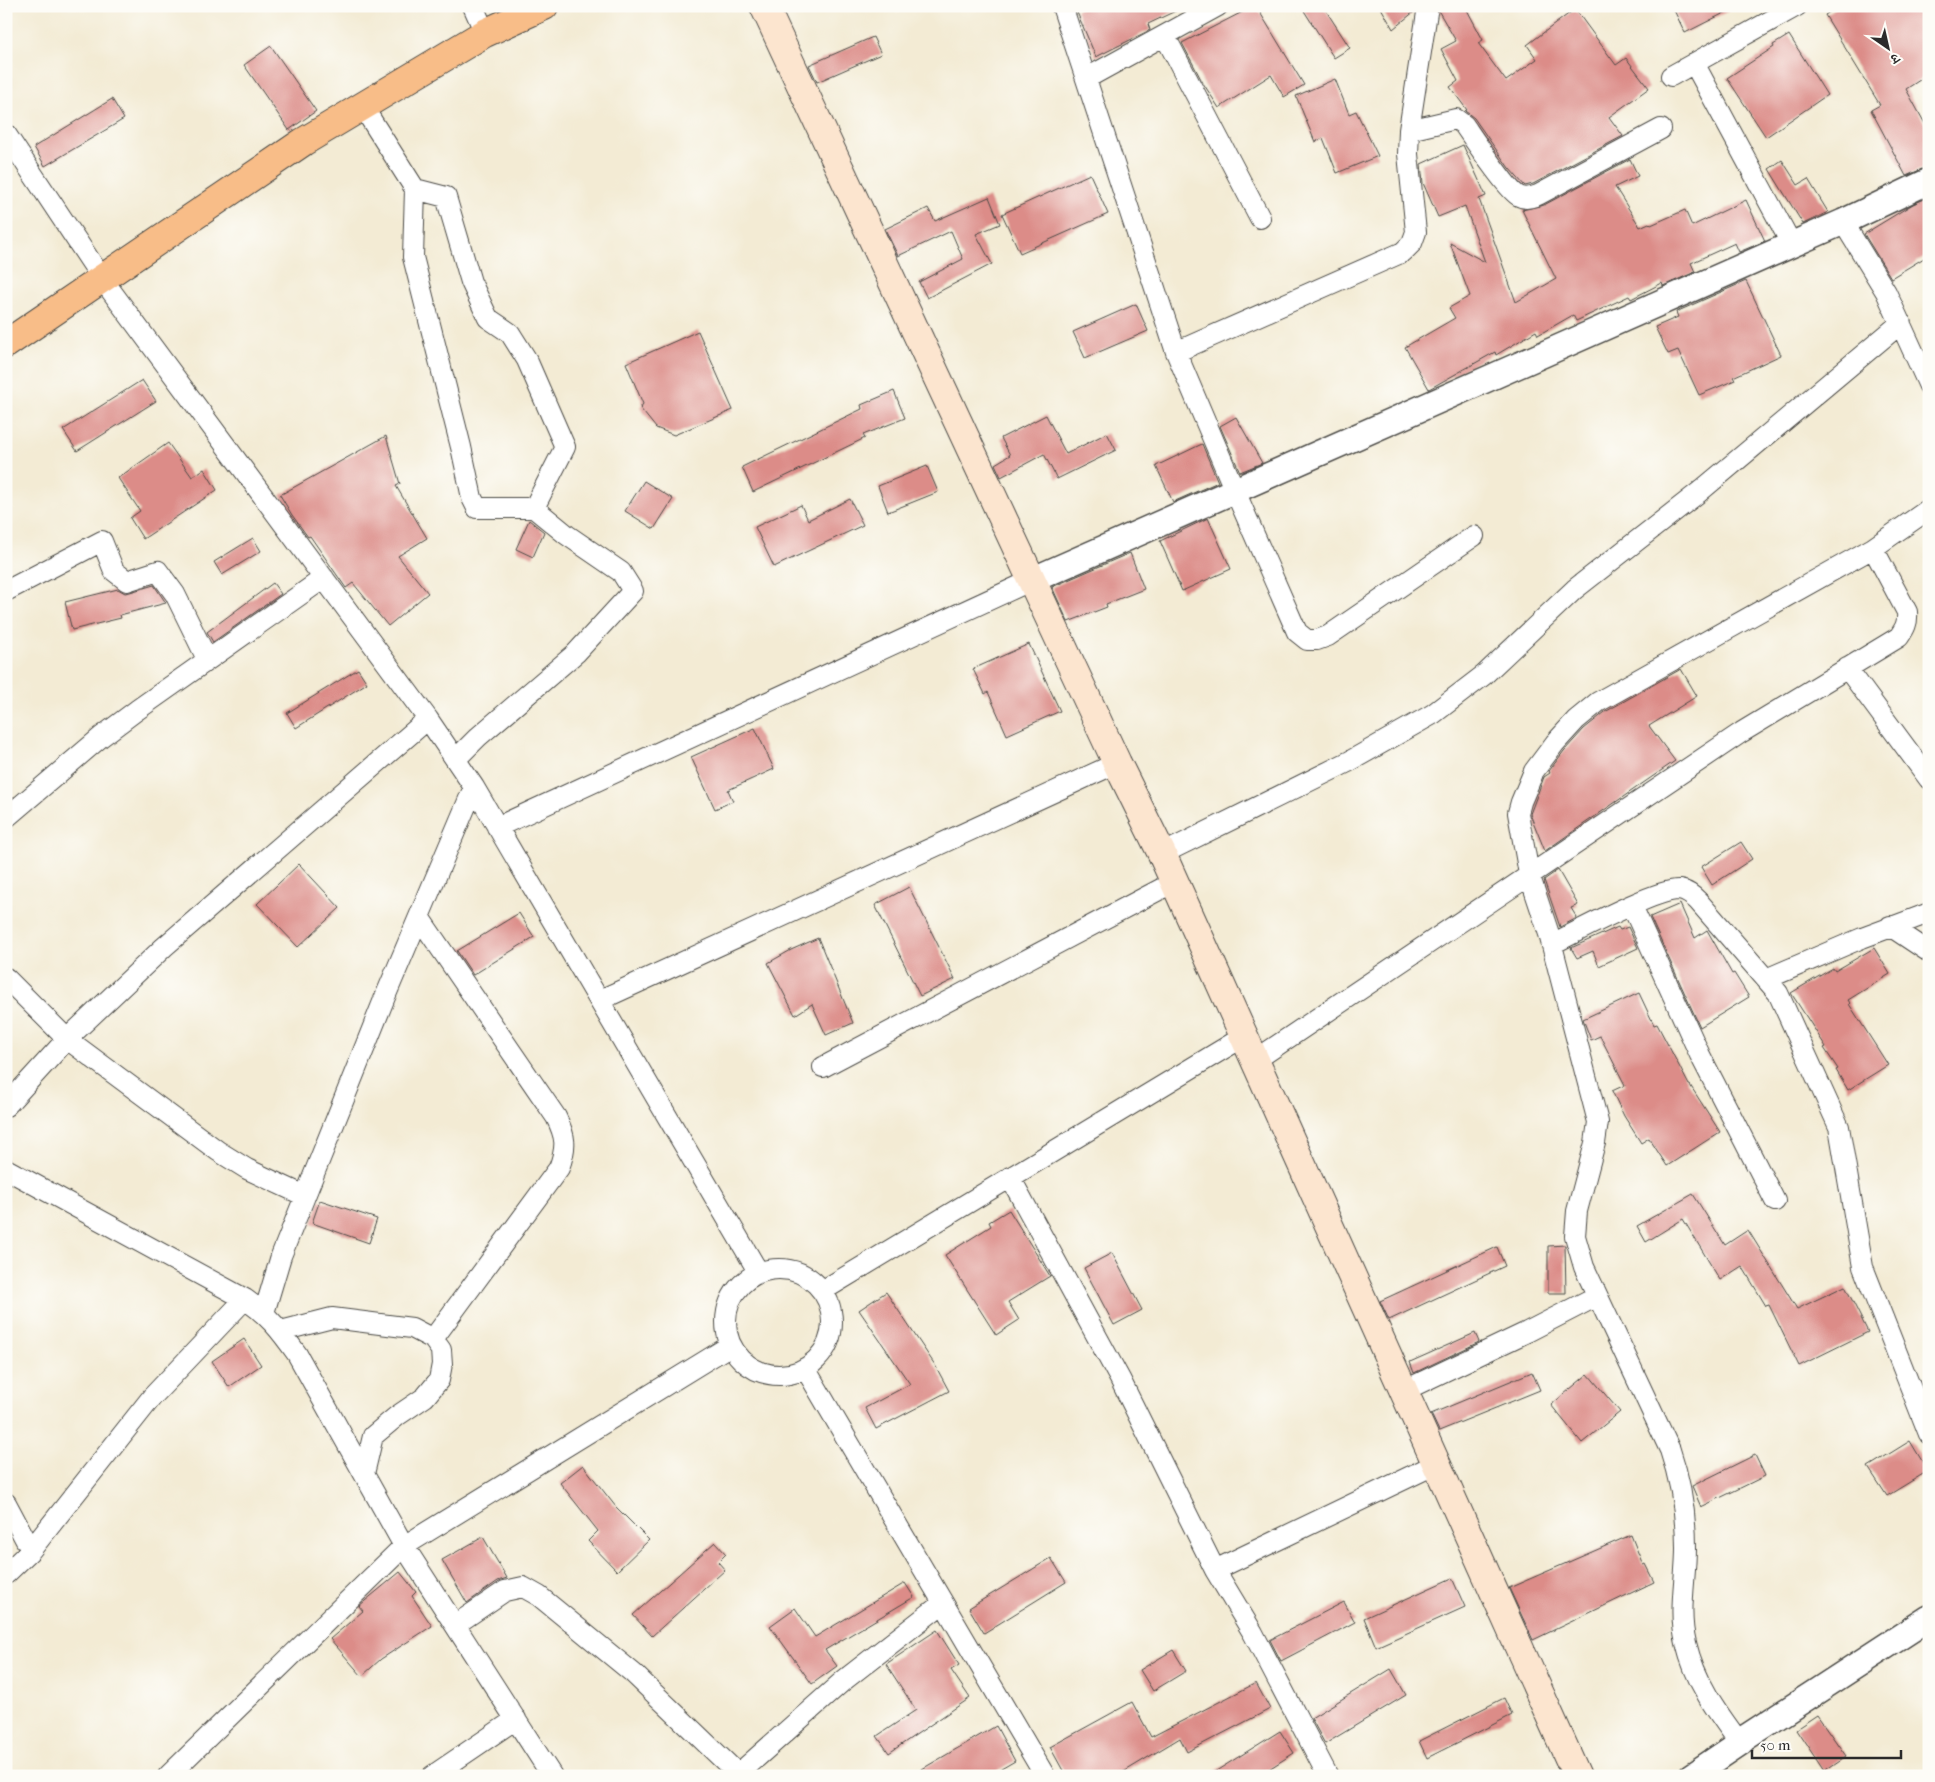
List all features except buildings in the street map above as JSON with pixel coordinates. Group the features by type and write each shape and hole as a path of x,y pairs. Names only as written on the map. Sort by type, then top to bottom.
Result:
{"main road":[{"path":"6,344 103,280 303,142 485,33 544,6"},
{"path":"764,6 1117,763 1162,854 1577,1776"}],"street":[{"path":"473,6 485,33"},
{"path":"1062,6 1176,352 1297,632 1307,640 1317,640 1328,636 1474,536"},
{"path":"1087,78 1218,6"},
{"path":"1176,352 1403,252 1412,243 1416,232 1408,154 1409,130 1428,6"},
{"path":"1670,76 1797,6"},
{"path":"1165,36 1260,218"},
{"path":"1694,63 1803,240"},
{"path":"363,107 415,189 413,258 459,437 472,498 477,508 534,508 566,535 622,572 633,591 576,653 478,737 456,759"},
{"path":"1409,130 1456,119 1464,125 1506,183 1518,196 1527,199 1538,195 1661,129"},
{"path":"6,134 103,280 428,719 474,786 759,1273"},
{"path":"497,827 1032,580 1803,240 1929,181"},
{"path":"415,189 446,197 471,282 488,318 510,333 519,346 565,447 534,508"},
{"path":"1843,222 1886,292 1929,386"},
{"path":"1162,854 1350,761 1433,714 1484,675 1575,590 1698,493 1901,324"},
{"path":"1740,1743 1714,1707 1696,1674 1686,1642 1682,1598 1686,1549 1679,1477 1657,1420 1584,1266 1575,1236 1577,1210 1596,1144 1598,1122 1552,944 1529,874 1518,824 1518,813 1534,770 1576,720 1598,702 1873,548 1929,509"},
{"path":"6,591 102,541 114,571 127,581 158,571 175,594 207,659"},
{"path":"1254,1061 1742,732 1899,637 1906,628 1907,612 1873,548"},
{"path":"6,818 101,737 207,659 324,578"},
{"path":"1847,668 1929,779"},
{"path":"6,1106 67,1039 164,947 428,719"},
{"path":"600,1000 1117,763"},
{"path":"264,1313 281,1256 385,996 474,786"},
{"path":"823,1067 1174,882"},
{"path":"1552,944 1668,891 1685,891 1698,901 1778,993 1839,1127 1862,1267 1929,1434"},
{"path":"1632,906 1700,1055 1775,1201"},
{"path":"1766,979 1890,926 1929,913"},
{"path":"419,917 556,1117 564,1132 565,1150 559,1168 433,1339"},
{"path":"1890,926 1929,952"},
{"path":"6,978 67,1039 218,1151 247,1169 306,1196"},
{"path":"822,1291 1243,1037"},
{"path":"6,1169 245,1299 264,1313 281,1331 297,1354 404,1546 552,1776"},
{"path":"1010,1177 1120,1379 1215,1570 1253,1633 1328,1776"},
{"path":"776,1269 794,1271 810,1278 822,1291 830,1306 832,1324 828,1342 819,1356 806,1368 789,1374 772,1375 755,1370 741,1360 731,1346 726,1329 727,1311 733,1295 744,1282 759,1273 776,1269"},
{"path":"1403,1390 1527,1332 1597,1296"},
{"path":"6,1574 31,1550 152,1397 245,1299"},
{"path":"281,1331 332,1318 412,1328 433,1339 440,1350 442,1364 439,1380 425,1397 397,1416 373,1436 364,1474"},
{"path":"168,1776 404,1546 731,1346"},
{"path":"806,1368 1045,1776"},
{"path":"1215,1570 1436,1464"},
{"path":"6,1503 31,1550"},
{"path":"455,1625 505,1591 523,1588 540,1596 633,1673 736,1775 843,1680 943,1603"},
{"path":"1691,1776 1745,1738 1929,1618"},
{"path":"432,1776 516,1719"}]}
